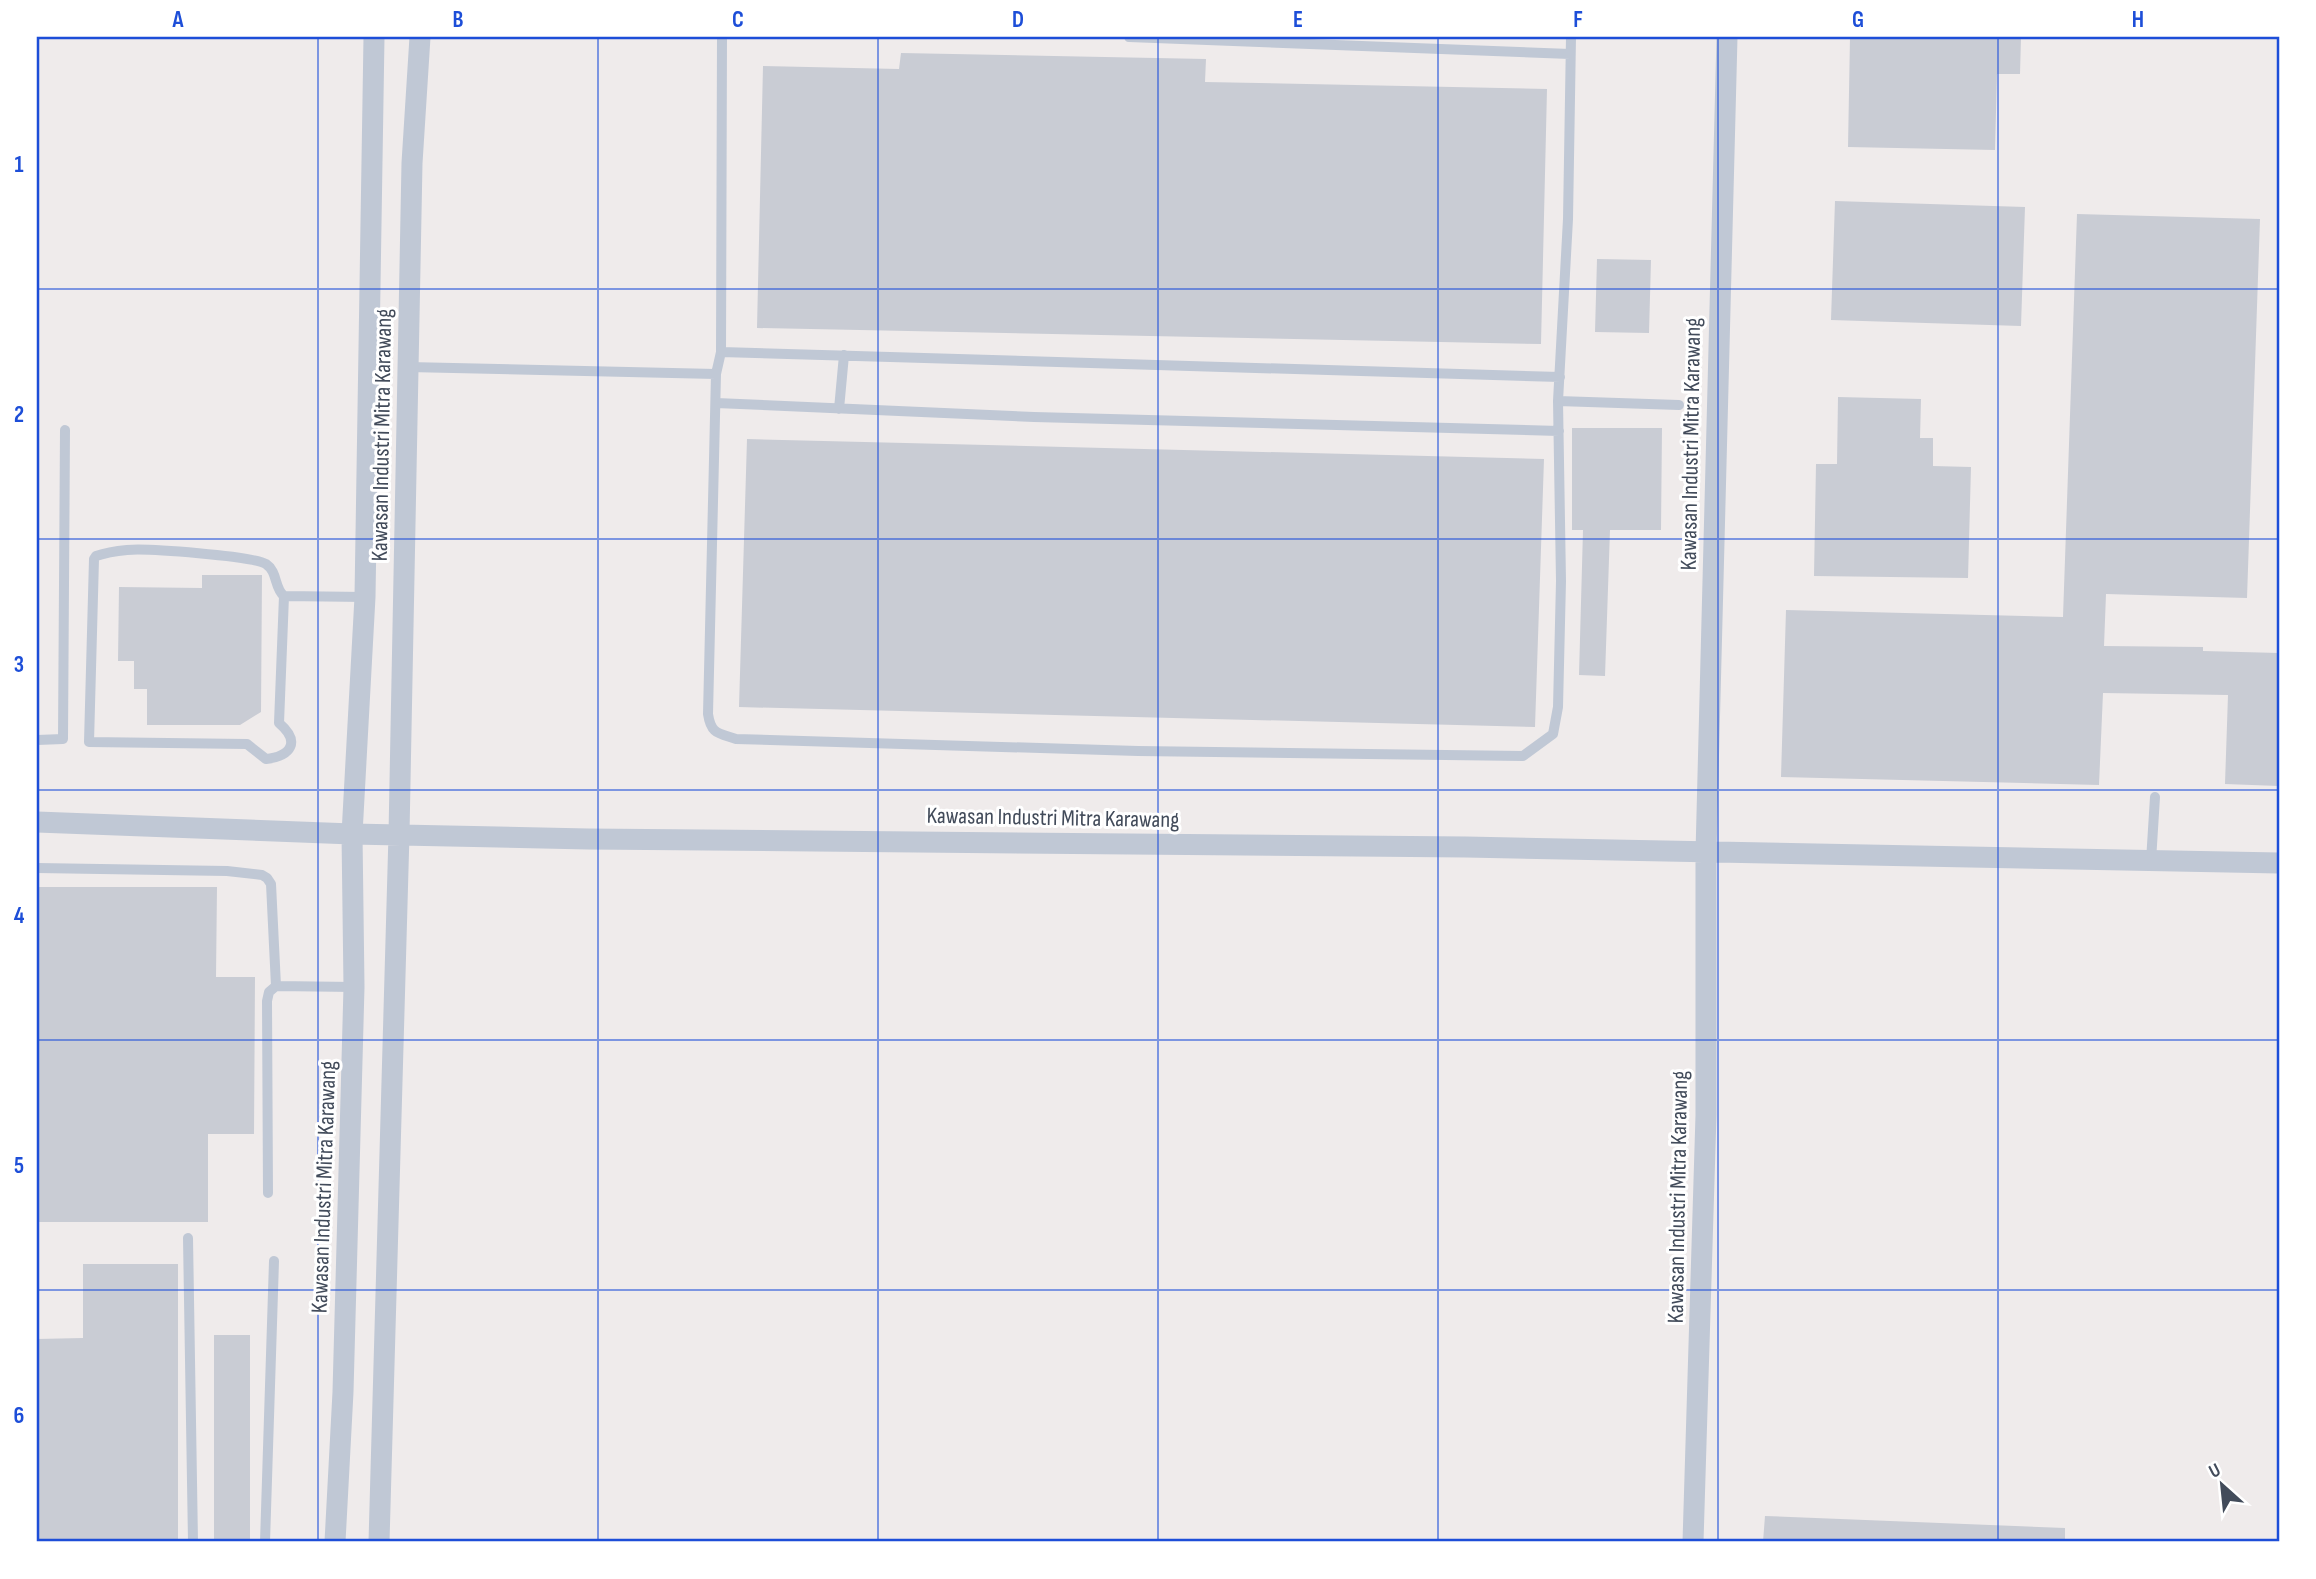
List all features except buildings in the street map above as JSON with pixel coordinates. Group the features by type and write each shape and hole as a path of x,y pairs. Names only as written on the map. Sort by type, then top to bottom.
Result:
{"street":[{"name":"Kawasan Industri Mitra Karawang","path":"335,1542 343,1392 354,987 352,834 365,597 374,37"},
{"name":"Kawasan Industri Mitra Karawang","path":"379,1542 399,834 412,163 420,37"},
{"name":"Kawasan Industri Mitra Karawang","path":"1693,1542 1706,1115 1706,853 1727,37"},
{"path":"37,822 399,834"},
{"name":"Kawasan Industri Mitra Karawang","path":"399,834 588,839 1466,847 2279,863"}],"lane":[{"path":"722,37 721,352 716,374 708,714 710,726 716,733 736,739 1138,751 1523,757 1553,734 1558,707 1561,581 1558,401 1568,219 1571,37"},
{"path":"1129,37 1570,54"},
{"path":"721,352 1560,377"},
{"path":"839,409 844,355"},
{"path":"408,367 716,374"},
{"path":"1558,401 1679,405"},
{"path":"716,403 1034,417 1559,431"},
{"path":"37,740 62,739 65,430"},
{"path":"284,596 279,723 290,737 291,746 286,754 266,759 247,744 89,743 96,556 129,550 215,555 264,562 272,570 279,591 284,596 365,597"},
{"path":"2151,861 2155,797"},
{"path":"37,868 227,871 262,875 271,884 276,986"},
{"path":"268,1193 269,992 276,986 354,987"},
{"path":"188,1238 193,1542"},
{"path":"265,1542 274,1261"}]}
